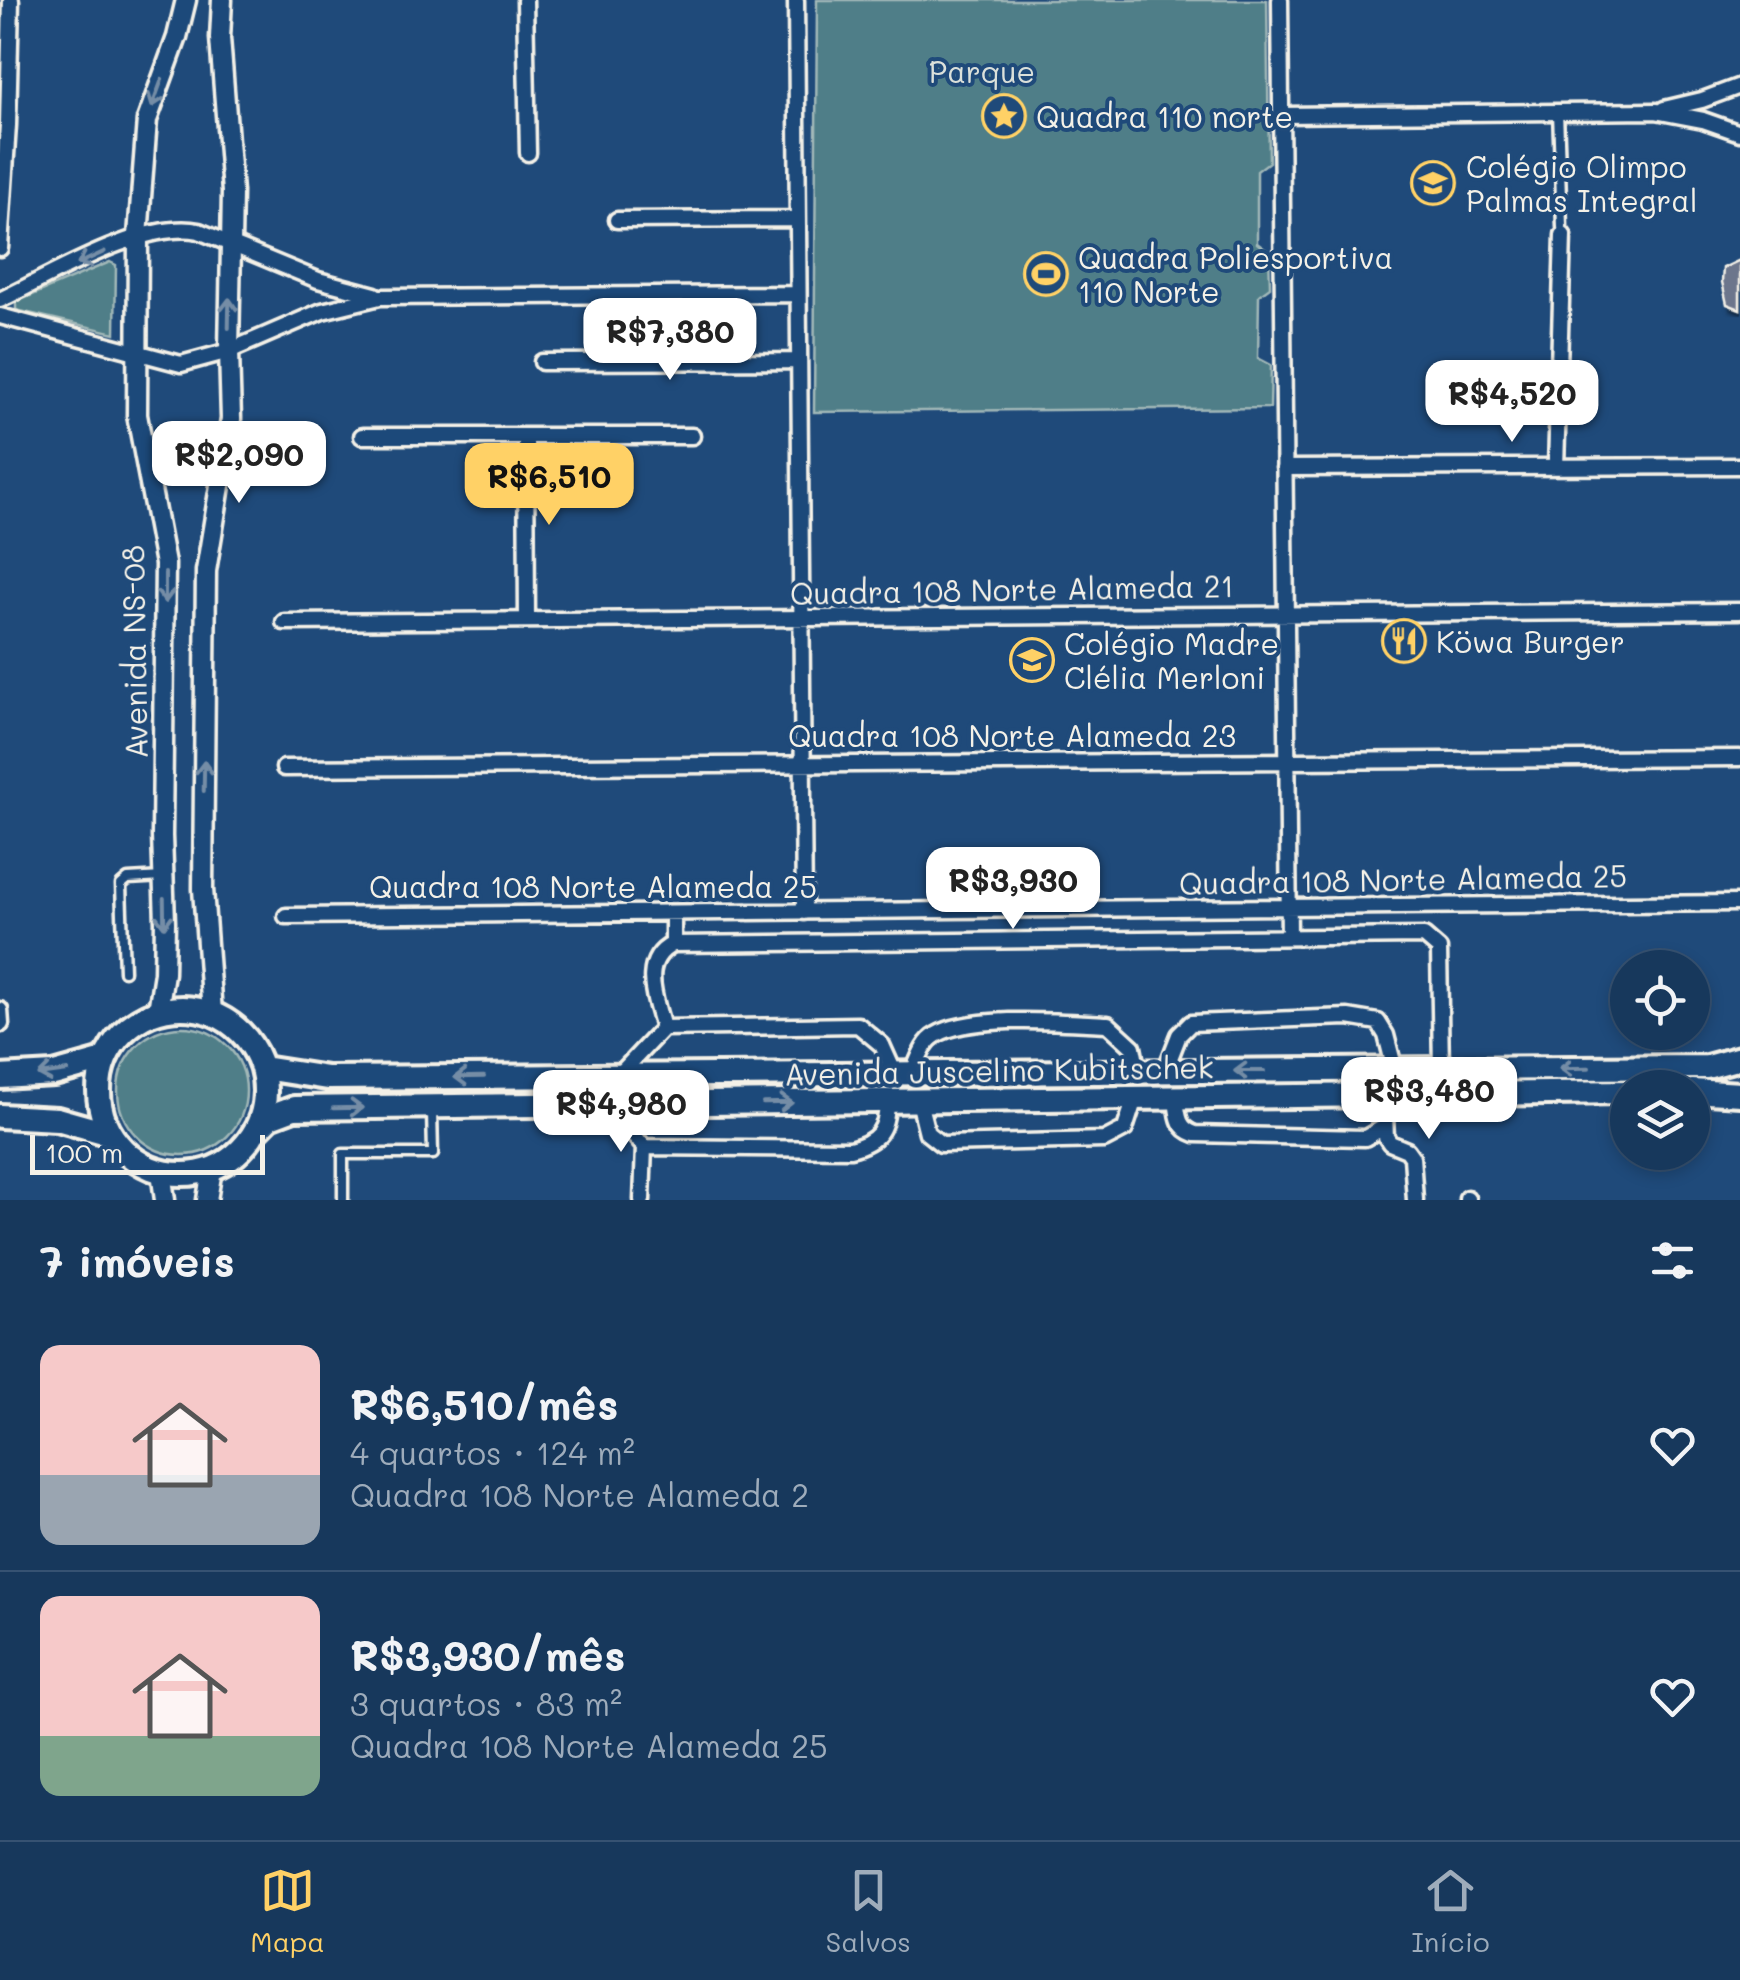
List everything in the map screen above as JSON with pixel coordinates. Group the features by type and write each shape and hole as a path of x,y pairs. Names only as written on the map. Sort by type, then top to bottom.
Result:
{"main road":[{"path":"194,1008 212,1013 234,1026 252,1044 263,1068 264,1110 257,1130 238,1154 212,1170 187,1174 161,1172 132,1158 110,1134 100,1111 98,1085 104,1060 117,1039 135,1022 158,1011 194,1008"},
{"name":"Avenida Juscelino Kubitschek","path":"263,1068 327,1078 1707,1067 1740,1058"},
{"path":"0,1077 54,1074 104,1060"},
{"name":"Avenida Juscelino Kubitschek","path":"257,1130 270,1117 294,1108 1610,1092"},
{"path":"1710,1093 1740,1094"},
{"path":"0,1116 56,1119 110,1134"}],"street":[{"path":"0,248 11,0"},
{"name":"Avenida NS-08","path":"158,1011 164,973 164,564 136,415 138,236 147,120 186,0"},
{"path":"212,1013 203,889 206,571 231,420 228,351 232,192 220,38 222,0"},
{"path":"524,0 528,153"},
{"path":"796,0 804,912"},
{"path":"1280,0 1288,937"},
{"path":"1656,111 1740,86"},
{"path":"1282,115 1656,111 1703,120 1740,133"},
{"path":"618,220 798,219"},
{"path":"0,300 138,236 181,228 199,231 318,280 380,297"},
{"path":"1556,467 1562,231"},
{"path":"0,316 180,364 228,351 322,311 380,297 798,294"},
{"path":"542,362 798,362"},
{"path":"362,436 692,436"},
{"path":"526,436 528,620"},
{"path":"1284,468 1740,466"},
{"name":"Quadra 108 Norte Alameda 21","path":"284,622 1740,611"},
{"name":"Quadra 108 Norte Alameda 23","path":"284,768 1740,758"},
{"name":"Quadra 108 Norte Alameda 25","path":"286,916 1740,903"},
{"path":"673,913 674,944"},
{"path":"662,1028 652,967 655,957 674,944 1424,936 1439,949 1441,1069"},
{"path":"0,1010 1,1024"},
{"name":"Avenida Juscelino Kubitschek","path":"1165,1071 1179,1035 1192,1023 1348,1016 1378,1022 1386,1035 1395,1070"},
{"path":"618,1076 662,1028 858,1025 882,1045 903,1074 934,1035 972,1023 1108,1024 1133,1046 1138,1072"},
{"path":"1384,1095 1384,1128 1390,1142 1407,1150 1412,1158 1414,1200"},
{"path":"919,1101 928,1133 941,1144 1104,1140 1125,1130 1136,1098"},
{"path":"1176,1098 1184,1130 1195,1134 1365,1138 1384,1128"},
{"path":"644,1147 850,1149 870,1144 880,1134 886,1124 886,1101"},
{"path":"622,1106 633,1134 644,1147 642,1200"},
{"path":"206,1200 212,1170"},
{"path":"161,1172 165,1200"}],"lane":[{"path":"1558,110 1562,231"},
{"path":"124,971 121,885 128,878 164,877"},
{"path":"344,1200 343,1154 433,1154 432,1107"}],"green space":[{"name":"Parque","path":"817,0 1267,0 1269,162 1257,171 1257,243 1269,252 1270,287 1259,295 1258,358 1271,365 1270,408 814,412"},
{"path":"110,262 116,265 115,333 16,310 16,302"},
{"path":"182,1027 207,1032 227,1046 241,1066 246,1091 241,1116 227,1136 207,1150 182,1155 157,1150 137,1136 123,1116 118,1091 123,1066 137,1046 157,1032"}],"building":[{"path":"1740,260 1740,309 1727,304 1722,282 1723,268"}],"place":[{"name":"Quadra 110 norte","path":"1004,116"},
{"name":"Colégio Olimpo Palmas Integral","path":"1433,183"},
{"name":"Quadra Poliesportiva 110 Norte","path":"1046,274"},
{"name":"Köwa Burger","path":"1404,641"},
{"name":"Colégio Madre Clélia Merloni","path":"1032,660"}]}
